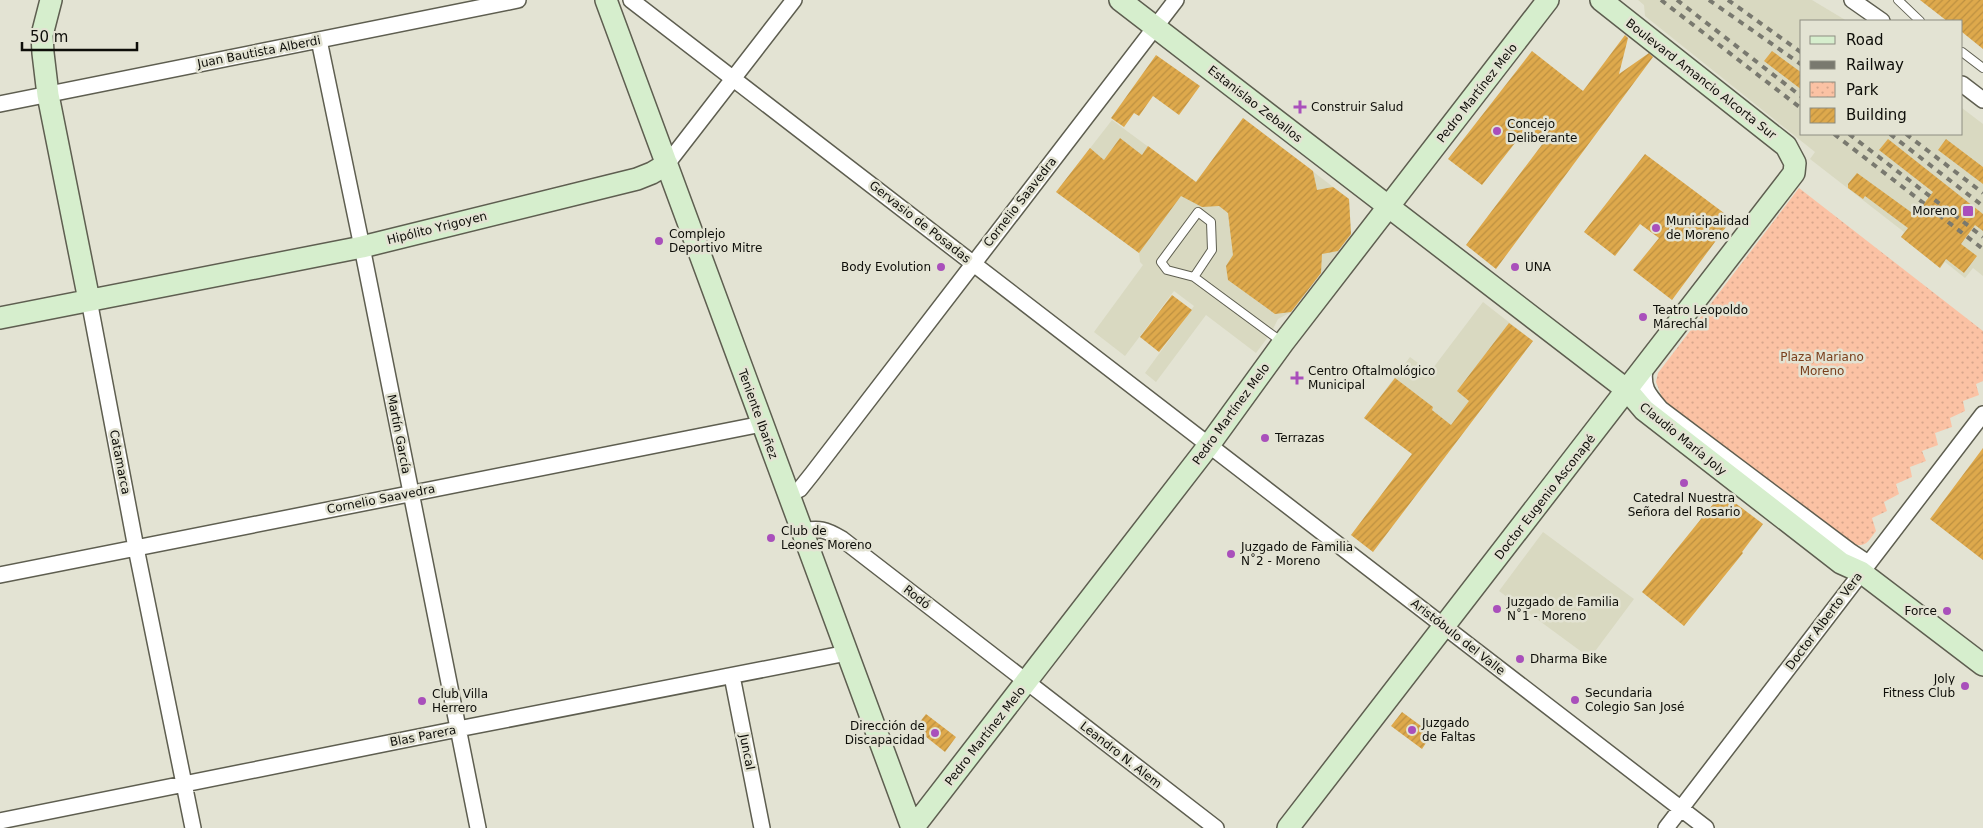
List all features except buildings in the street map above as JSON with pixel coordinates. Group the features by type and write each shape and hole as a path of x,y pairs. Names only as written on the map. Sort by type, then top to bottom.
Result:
{"street":[{"name":"Catamarca","path":"51,0 42,35 48,95 136,548 193,828"},
{"name":"Juan Bautista Alberdi","path":"0,104 518,0"},
{"name":"Teniente Ibañez","path":"606,0 912,828"},
{"name":"Gervasio de Posadas","path":"631,0 1209,445"},
{"name":"Hipólito Yrigoyen","path":"0,318 362,247 637,179 652,173 667,164 794,0"},
{"name":"Estanislao Zeballos","path":"1120,0 1389,207"},
{"name":"Cornelio Saavedra","path":"788,495 800,489 806,482 1176,0"},
{"name":"Pedro Martínez Melo","path":"912,828 1027,682 1209,445 1283,343 1548,0"},
{"name":"Boulevard Amancio Alcorta Sur","path":"1601,0 1786,146 1795,163"},
{"path":"1852,0 1881,20"},
{"name":"Martín García","path":"318,40 362,247 478,828"},
{"path":"1963,85 1983,100"},
{"name":"Doctor Eugenio Asconapé","path":"1288,828 1789,180 1794,173 1795,163"},
{"name":"Claudio María Joly","path":"1389,207 1627,390 1644,410 1840,563 1865,567"},
{"name":"Claudio María Joly","path":"1645,368 1643,380 1648,393 1661,409 1850,552 1865,567 1983,665"},
{"name":"Doctor Alberto Vera","path":"1666,828 1983,414"},
{"name":"Cornelio Saavedra","path":"0,575 762,424"},
{"name":"Aristóbulo del Valle","path":"1209,445 1706,828"},
{"name":"Rodó","path":"801,531 819,528 827,530 842,539 1027,682"},
{"name":"Blas Parera","path":"0,821 847,653"},
{"name":"Juncal","path":"732,676 762,828"},
{"name":"Leandro N. Alem","path":"1027,682 1216,828"}],"lane":[{"path":"1898,0 1919,20"},
{"path":"1963,53 1983,68"},
{"path":"1194,277 1212,250 1210,222 1198,212 1161,262 1167,270 1194,277 1283,343"}],"shaded area":[{"path":"1638,0 1812,0 1845,20 1800,20 1800,135 1963,135 1963,109 1983,124 1983,276 1973,268 1965,278 1945,262 1940,268 1901,237 1904,232 1810,159 1815,152 1645,16 1644,5"},
{"path":"1243,118 1349,199 1351,235 1291,312 1278,319 1271,333 1256,353 1206,315 1156,382 1145,373 1194,306 1174,291 1125,356 1094,332 1143,265 1140,262 1139,253 1056,192 1112,120 1196,182"},
{"path":"1483,302 1533,341 1373,552 1351,535 1412,454 1364,418 1410,357 1430,372"},
{"path":"1543,532 1634,599 1590,658 1499,591"}],"green space":[{"name":"Plaza Mariano Moreno","path":"1799,188 1983,331 1983,381 1976,384 1979,395 1963,401 1965,411 1950,418 1952,427 1935,433 1938,445 1922,451 1926,461 1910,467 1912,477 1896,484 1899,494 1884,502 1887,511 1872,518 1876,531 1862,545 1854,545 1663,400 1656,382 1658,373"}],"railway":[{"path":"1661,0 1800,107"},
{"path":"1677,0 1800,95"},
{"path":"1709,0 1800,64"},
{"path":"1728,0 1800,52"},
{"path":"1835,135 1983,249"},
{"path":"1850,135 1983,237"},
{"path":"1891,135 1983,206"},
{"path":"1907,135 1983,193"}],"place":[{"name":"Construir Salud","path":"1300,107"},
{"name":"Concejo Deliberante","path":"1497,131"},
{"name":"Moreno","path":"1968,211"},
{"name":"Municipalidad de Moreno","path":"1656,228"},
{"name":"Complejo Deportivo Mitre","path":"659,241"},
{"name":"Body Evolution","path":"941,267"},
{"name":"UNA","path":"1515,267"},
{"name":"Teatro Leopoldo Marechal","path":"1643,317"},
{"name":"Centro Oftalmológico Municipal","path":"1297,378"},
{"name":"Terrazas","path":"1265,438"},
{"name":"Catedral Nuestra Señora del Rosario","path":"1684,483"},
{"name":"Club de Leones Moreno","path":"771,538"},
{"name":"Juzgado de Familia N˚2 - Moreno","path":"1231,554"},
{"name":"Juzgado de Familia N˚1 - Moreno","path":"1497,609"},
{"name":"Force","path":"1947,611"},
{"name":"Dharma Bike","path":"1520,659"},
{"name":"Joly Fitness Club","path":"1965,686"},
{"name":"Secundaria Colegio San José","path":"1575,700"},
{"name":"Club Villa Herrero","path":"422,701"},
{"name":"Juzgado de Faltas","path":"1412,730"},
{"name":"Dirección de Discapacidad","path":"935,733"}]}
